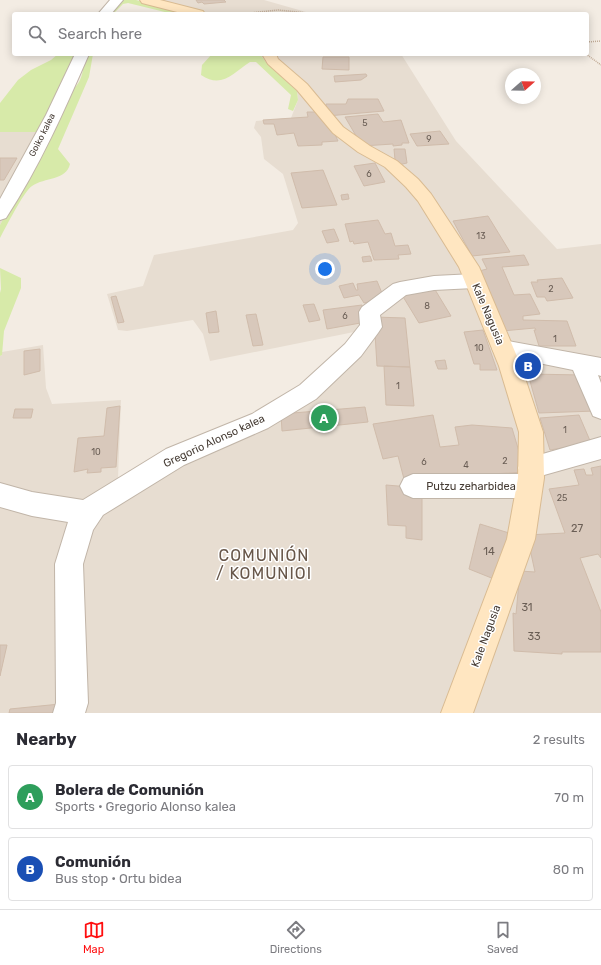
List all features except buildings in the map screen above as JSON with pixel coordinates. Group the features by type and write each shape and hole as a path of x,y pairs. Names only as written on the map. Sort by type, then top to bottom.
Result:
{"street":[{"path":"106,12 117,0"},
{"path":"146,0 191,12"},
{"name":"Goiko kalea","path":"0,214 20,179 81,56"},
{"name":"Kale Nagusia","path":"270,56 273,61 302,88 338,130 364,149 391,164 412,183 425,198 469,267 510,366 530,432 530,477 521,539 491,625 457,713"},
{"name":"Gregorio Alonso kalea","path":"69,713 72,703 69,564 81,524 94,506 175,457 260,421 308,392 353,350 371,327 369,312 400,289 434,282 474,281"},
{"path":"503,348 591,365 601,409"},
{"name":"Putzu zeharbidea","path":"413,486 530,477 601,448"},
{"path":"0,494 32,504 89,513"}],"path":[{"path":"252,12 263,10 300,12"},
{"path":"589,42 601,41"},
{"path":"589,56 601,65"}],"shaded area":[{"path":"163,0 264,0 306,12 180,12 156,6"},
{"path":"262,56 402,56 456,141 557,249 601,244 601,713 0,713 0,356 2,355 2,352 43,345 46,388 52,404 121,400 118,478 243,421 282,399 329,366 354,332 210,361 203,334 193,320 127,331 118,330 107,294 143,286 154,255 293,230 298,223 283,174 264,159 261,137 254,128 256,121 291,118 298,100 297,91"},
{"path":"0,132 49,132 0,225"}],"green space":[{"path":"124,0 136,0 181,12 165,12 128,3 123,4 115,12 111,12 119,2"},
{"path":"56,56 78,56 38,132 0,132 0,103 18,80 31,70"},
{"path":"86,56 93,56 89,77 58,149 70,164 68,169 60,176 37,183 29,189 15,210 0,238 0,225 70,93 79,82"},
{"path":"210,56 262,56 297,91 298,100 293,111 288,109 291,95 256,62 250,62 233,75 221,80 208,79 201,75 202,65"},
{"path":"0,268 21,278 21,288 4,331 2,355 0,356 1,289"}],"place":[{"name":"Comunión","path":"528,366"},
{"name":"Bolera de Comunión","path":"324,418"}],"district":[{"name":"COMUNIÓN / KOMUNIOI","path":"264,564"}]}
